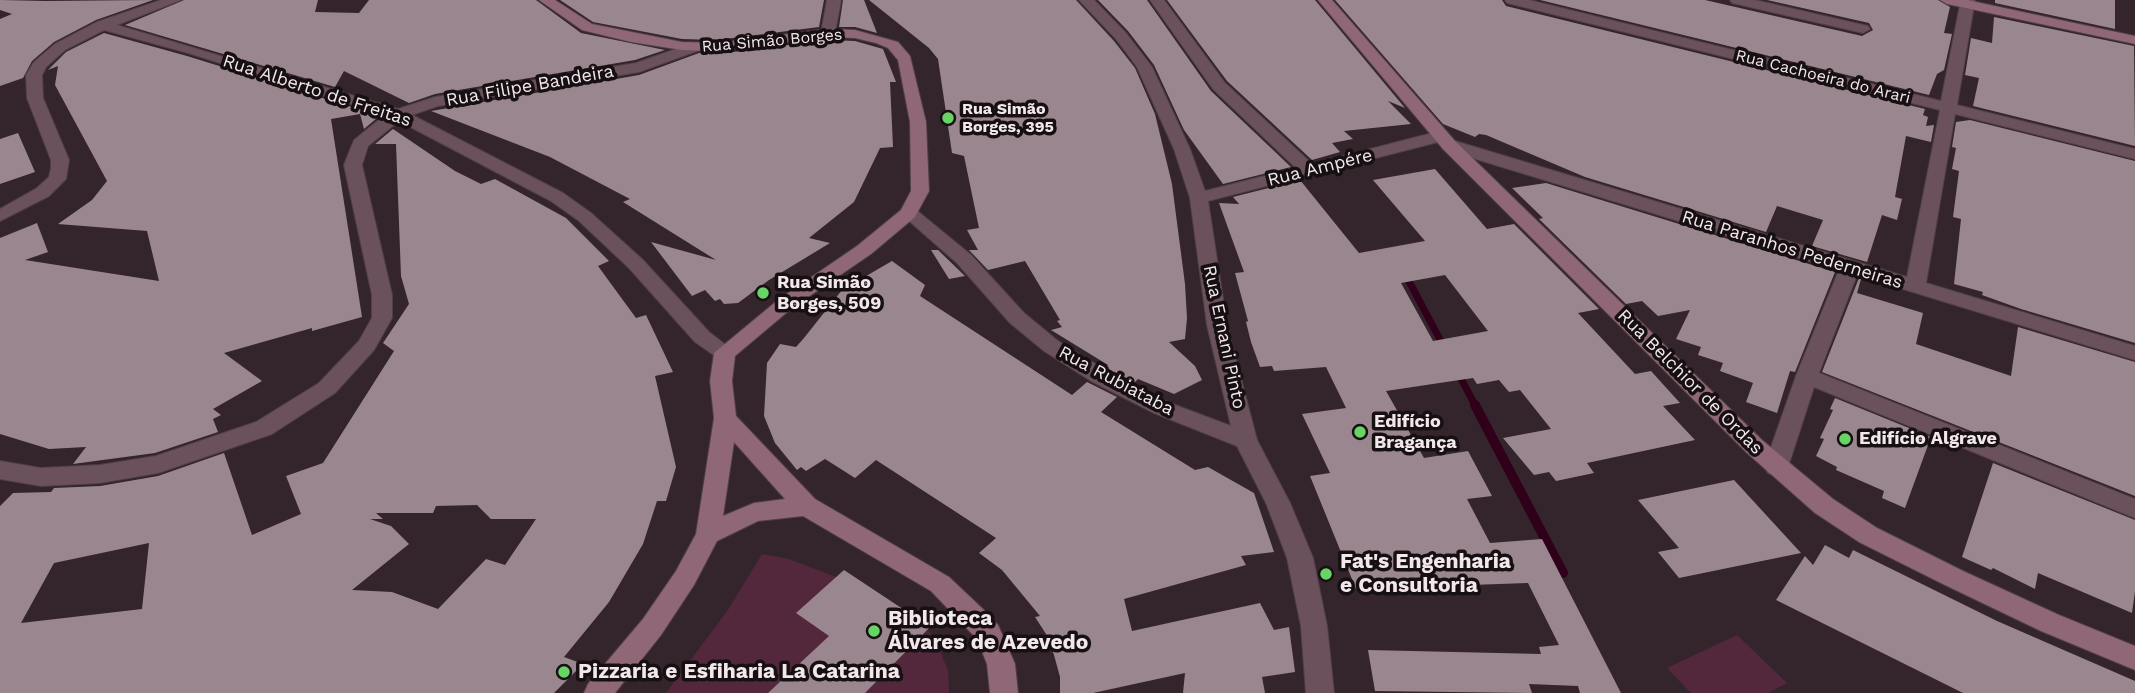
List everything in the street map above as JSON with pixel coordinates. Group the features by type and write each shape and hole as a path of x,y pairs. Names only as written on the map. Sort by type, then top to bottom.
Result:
{"street":[{"path":"0,216 43,192 57,179 60,168 60,160 35,98 34,75 39,65 60,47 102,25 174,0"},
{"name":"Rua Simão Borges","path":"546,0 578,23 595,30 695,47 828,33 865,36 887,42 900,52 909,68 918,122 920,191 909,213"},
{"path":"828,33 834,0"},
{"name":"Rua Ernani Pinto","path":"1087,0 1121,36 1144,67 1182,149 1199,198 1217,325 1245,440 1278,503 1300,558 1314,626 1320,693"},
{"path":"1157,0 1219,86 1252,120 1310,171"},
{"name":"Rua Belchior de Ordas","path":"1325,0 1445,141 1776,467 1824,506 1868,535 2050,623 2135,658"},
{"name":"Rua Cachoeira do Arari","path":"1511,0 2135,154"},
{"path":"1737,0 1863,29"},
{"path":"1947,0 1967,2 2135,40"},
{"path":"1916,287 1967,2"},
{"name":"Rua Alberto de Freitas","path":"102,25 193,50 398,114 557,197 585,217 636,264 702,337 725,353"},
{"name":"Rua Filipe Bandeira","path":"0,470 41,477 100,474 158,464 264,428 307,403 327,388 367,345 382,318 383,295 353,165 360,144 375,129 398,114 449,99 639,67 695,47"},
{"name":"Rua Ampére","path":"1199,198 1445,141"},
{"name":"Rua Paranhos Pederneiras","path":"1445,141 2135,353"},
{"path":"0,199 22,206"},
{"path":"598,693 652,627 685,578 708,534 725,418 721,381 725,353 785,304 864,250 909,213"},
{"name":"Rua Rubiataba","path":"909,213 964,259 1017,318 1051,346 1099,376 1162,408 1245,440"},
{"path":"1776,467 1807,376 1850,267"},
{"path":"1807,376 2135,509"},
{"path":"725,418 806,506 940,584 988,633 1001,664 1004,693"},
{"path":"708,534 754,512 806,506"}],"shaded area":[{"path":"762,554 789,559 875,592 917,618 930,633 941,653 948,671 949,693 666,693 728,610"},
{"path":"1737,635 1787,683 1768,693 1691,693 1667,668"}],"building":[{"path":"0,0 153,0 96,20 54,42 32,61 23,78 0,86 0,19 12,14 0,10"},
{"path":"184,0 318,0 315,12 359,13 369,0 536,0 581,33 665,50 635,60 435,94 409,103 344,71 335,87 125,25"},
{"path":"560,0 824,0 819,27 717,40 682,39 593,22"},
{"path":"843,0 864,0 877,33 855,27 839,27"},
{"path":"869,0 1076,0 1114,41 1135,68 1155,114 1172,184 1187,318 1185,339 1169,342 1195,366 1202,380 1174,394 1138,379 1135,382 1108,369 1105,367 1108,365 1051,330 1062,327 1057,321 1060,320 1025,261 988,270 969,250 978,250 967,230 979,228 964,156 952,153 938,59 929,48"},
{"path":"1098,0 1147,0 1211,91 1291,167 1223,184 1184,130 1154,65 1128,31"},
{"path":"1167,0 1315,0 1405,108 1388,101 1411,124 1344,131 1353,139 1332,143 1340,152 1312,160 1227,81"},
{"path":"1335,0 1502,0 1506,6 1925,109 1923,115 1928,117 1926,126 1934,125 1931,142 1906,136 1895,197 1902,199 1897,220 1882,215 1867,262 1812,246 1823,220 1777,206 1766,232 1585,177 1486,135 1479,134 1475,137 1443,124"},
{"path":"1540,0 1705,0 1862,36 1873,30 1869,23 1767,0 1938,0 1950,7 1944,33 1952,34 1944,70 1937,74 1929,95"},
{"path":"1995,0 2115,0 2115,29 1995,3"},
{"path":"1994,17 2134,46 2135,146 1973,106 1979,78 1965,75 1971,38 1992,43"},
{"path":"104,33 371,113 377,118 364,129 360,114 331,119 362,317 224,353 262,381 213,409 221,415 213,419 218,432 155,453 73,464 86,447 49,449 0,434 0,238 37,223 48,252 25,260 159,281 147,231 58,224 92,200 107,181 55,85 58,66 48,70 66,52"},
{"path":"828,40 855,41 883,49 896,82 890,82 893,147 880,148 854,202 809,238 830,243 769,280 738,303 724,304 720,299 715,301 705,290 692,296 651,242 716,260 623,202 630,199 550,157 431,111 639,75 699,53 717,54"},
{"path":"1970,120 2135,161 2135,343 2021,309 1982,295 1983,292 1954,284 1961,219 1953,217 1959,171 1952,169 1956,148 1952,147 1956,122"},
{"path":"393,129 455,171 481,184 495,179 566,218 609,261 598,266 636,318 646,315 673,372 655,376 676,467 666,501 657,501 643,544 609,602 564,657 583,664 554,693 0,693 0,506 13,493 51,492 54,488 100,486 158,476 224,453 252,535 301,514 286,476 323,463 394,351 383,343 409,304 401,276 396,144 375,144","holes":["477,505 491,519 536,519 505,565 486,559 438,609 392,592 352,590 409,544 391,526 370,519 383,519 376,513 433,513 436,506","149,543 142,609 21,623 54,563"]},
{"path":"18,133 35,172 0,184 0,139"},
{"path":"1435,169 1487,229 1514,224 1599,309 1578,313 1635,374 1651,371 1680,403 1663,406 1695,440 1587,463 1594,473 1556,481 1549,472 1534,475 1503,438 1551,429 1520,390 1509,392 1499,380 1477,384 1473,378 1386,391 1424,458 1468,451 1492,496 1467,499 1490,543 1542,539 1621,693 1580,693 1578,686 1529,684 1532,693 1375,691 1368,650 1541,654 1539,647 1559,645 1528,583 1356,589 1310,476 1330,473 1302,414 1346,408 1326,367 1274,371 1272,366 1260,367 1251,342 1235,273 1244,272 1219,203 1239,204 1233,197 1300,180 1359,253 1425,241 1373,180","holes":["1445,275 1488,331 1433,341 1401,283"]},
{"path":"1546,183 1835,272 1795,372 1790,371 1777,413 1746,402 1753,383 1720,371 1723,363 1698,355 1701,347 1676,339 1690,310 1658,316 1642,301 1626,304 1539,219 1543,218 1512,188"},
{"path":"931,250 938,250 965,276 949,279"},
{"path":"892,261 925,285 920,296 1072,395 1087,382 1117,397 1101,412 1195,470 1208,467 1254,493 1274,552 1241,556 1246,565 1124,599 1132,631 1260,603 1274,630 1289,627 1295,672 1262,677 1265,693 1183,693 1185,673 1093,693 1060,693 1060,677 1054,655 1046,634 1035,617 1040,616 1002,570 979,553 996,538 876,460 855,478 825,459 806,471 801,467 797,470 775,443 764,416 767,363 780,344 796,347 842,290"},
{"path":"1859,278 1861,279 1857,293 1923,313 1916,344 2011,376 2018,327 2135,362 2135,496 1822,372"},
{"path":"1835,398 1931,437 1905,508 1882,498 1884,491 1836,470 1837,467 1816,456 1824,439 1820,438 1833,410 1830,409"},
{"path":"1993,463 2135,520 2135,591 2132,613 2038,573 2035,589 1993,568 1991,570 1962,557"},
{"path":"1734,480 1801,553 1679,578 1658,552 1679,548 1638,500"},
{"path":"1825,545 1849,558 1853,550 1997,621 2135,681 2135,693 1963,693 1776,600 1805,556 1813,565"},
{"name":"Biblioteca Álvares de Azevedo","path":"844,570 930,627 865,693 768,693 829,636 796,613"}],"waterway":[{"path":"1404,272 1444,347"},
{"path":"1457,371 1476,407"},
{"path":"1475,405 1563,573"}],"place":[{"name":"Rua Simão Borges, 395","path":"948,118"},
{"name":"Rua Simão Borges, 509","path":"763,293"},
{"name":"Edifício Bragança","path":"1360,432"},
{"name":"Edifício Algrave","path":"1845,439"},
{"name":"Fat's Engenharia e Consultoria","path":"1326,574"},
{"name":"Biblioteca Álvares de Azevedo","path":"874,631"},
{"name":"Pizzaria e Esfiharia La Catarina","path":"564,672"}]}
